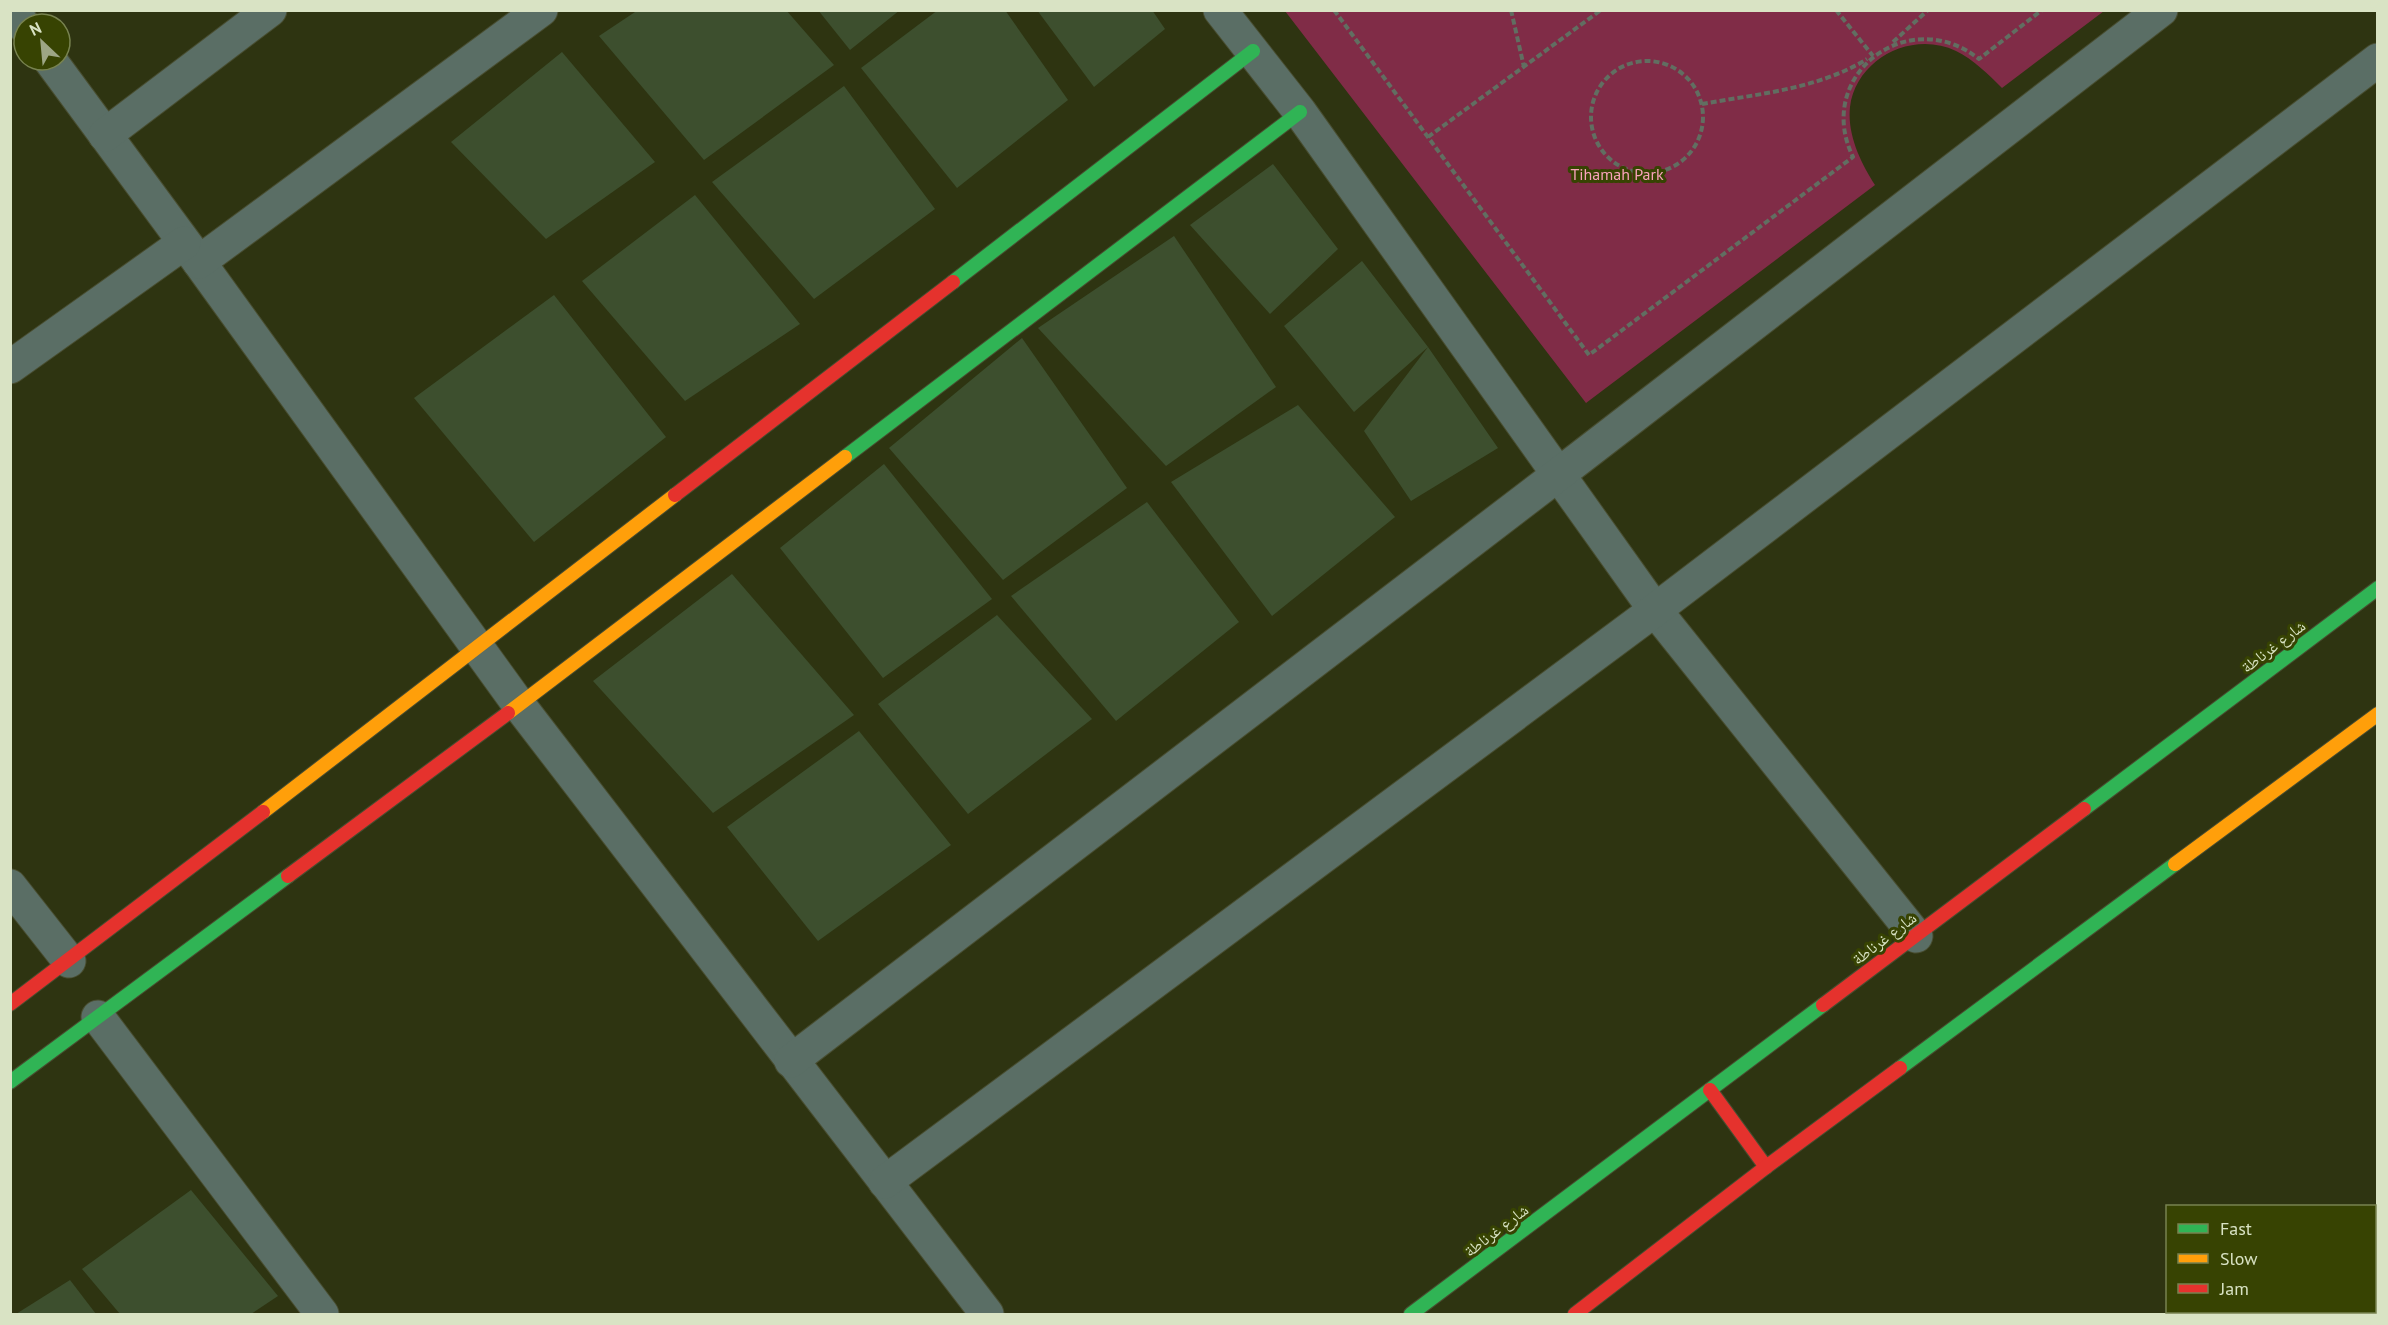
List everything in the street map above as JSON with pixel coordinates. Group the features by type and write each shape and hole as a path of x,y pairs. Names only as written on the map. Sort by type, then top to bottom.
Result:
{"street":[{"path":"105,135 270,10"},
{"path":"10,367 192,252 541,10"},
{"path":"1220,10 1300,112 1655,610 1916,936"},
{"path":"791,1061 2161,10"},
{"path":"10,1004 1253,51"},
{"path":"885,1182 1655,610 2378,60"},
{"path":"59,72 192,252 519,705 987,1314"},
{"path":"10,1082 519,705 1300,112"},
{"name":"شارع غرناطة","path":"1411,1314 2378,588"},
{"path":"1584,1312 1766,1167 2378,714"},
{"path":"10,886 69,961"},
{"path":"98,1017 322,1314"},
{"path":"1710,1090 1766,1167"}],"path":[{"path":"1334,10 1589,354 1853,157 1843,115 1846,101 1862,68 1908,30 1928,10"},
{"path":"1511,10 1524,67"},
{"path":"1428,137 1601,10"},
{"path":"1836,10 1873,56"},
{"path":"1702,104 1794,87 1856,66 1895,43 1908,40 1939,40 1968,50 1979,59 2042,10"},
{"path":"1655,61 1678,70 1693,84 1702,104 1703,125 1695,147 1680,163 1661,172 1634,173 1612,162 1595,142 1590,116 1596,91 1611,74 1631,63 1655,61"}],"green space":[{"name":"Tihamah Park","path":"1285,11 2104,11 2002,88 1969,59 1939,45 1922,44 1905,47 1889,53 1875,63 1863,75 1854,90 1850,117 1856,148 1875,185 1586,403"}],"building":[{"path":"638,10 786,10 834,65 704,160 599,36"},
{"path":"818,10 900,10 850,50"},
{"path":"938,10 1005,10 1068,100 957,188 861,68"},
{"path":"1037,10 1152,10 1165,29 1094,87"},
{"path":"562,52 655,162 546,239 451,142"},
{"path":"844,86 935,209 814,299 712,182"},
{"path":"1273,164 1338,249 1270,314 1190,225"},
{"path":"695,195 800,324 685,401 582,281"},
{"path":"1174,236 1276,387 1166,466 1038,328"},
{"path":"1362,261 1428,347 1354,412 1284,326"},
{"path":"554,295 666,437 534,542 414,398"},
{"path":"1022,338 1127,488 1003,580 889,448"},
{"path":"1428,347 1498,448 1411,501 1364,431"},
{"path":"1298,405 1395,517 1272,616 1171,482"},
{"path":"884,464 992,599 883,678 780,548"},
{"path":"1147,502 1239,622 1116,721 1011,596"},
{"path":"732,574 854,715 713,813 593,681"},
{"path":"997,615 1092,719 968,814 878,704"},
{"path":"859,731 951,845 818,941 727,827"},
{"path":"191,1190 278,1296 251,1314 120,1314 82,1269"},
{"path":"70,1280 96,1314 16,1314"}],"traffic: fast":[{"path":"953,282 1253,51"},
{"path":"845,457 1300,112"},
{"path":"2084,809 2378,588"},
{"path":"1900,1068 2175,864"},
{"path":"10,1082 288,876"},
{"path":"1411,1314 1823,1005"}],"traffic: slow":[{"path":"508,713 845,457"},
{"path":"263,812 675,495"},
{"path":"2175,864 2378,714"}],"traffic: jam":[{"path":"675,495 953,282"},
{"path":"288,876 508,713"},
{"path":"1823,1005 2084,809"},
{"path":"10,1004 263,812"},
{"path":"1575,1314 1766,1167 1900,1068"},
{"path":"1710,1090 1766,1167"}]}
